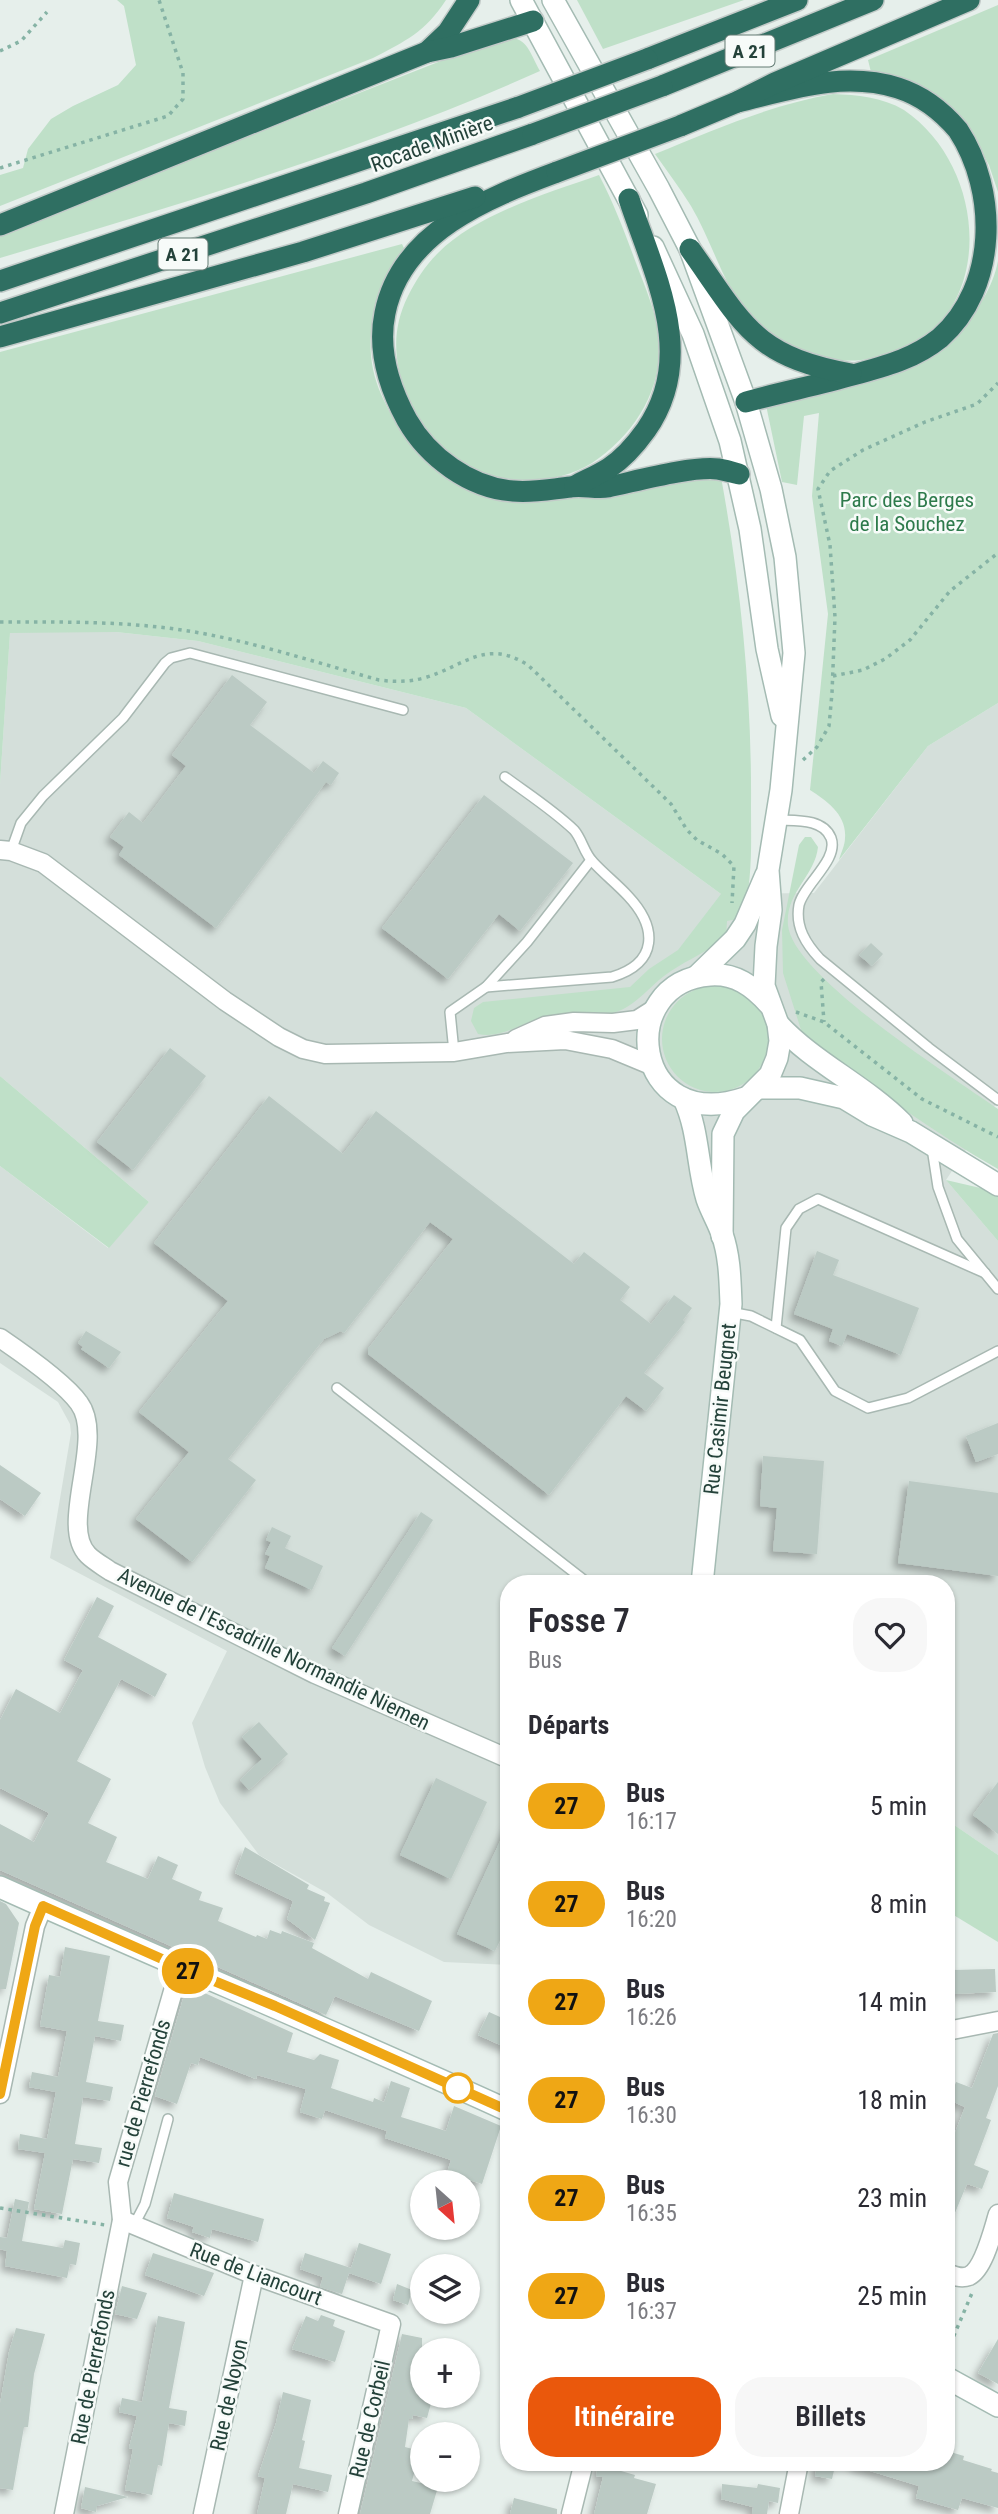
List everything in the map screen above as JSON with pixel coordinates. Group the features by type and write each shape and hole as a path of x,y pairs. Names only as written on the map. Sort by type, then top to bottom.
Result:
{"highway":[{"path":"427,52 448,32 469,0"},
{"name":"Rocade Minière","path":"0,281 519,107 797,0"},
{"name":"Rocade Minière","path":"0,313 353,198 533,134 662,86 873,0"},
{"path":"738,474 717,469 693,471 603,488 574,486 538,492 511,491 484,484 460,473 440,460 425,445 409,424 391,386 384,361 383,329 388,297 400,273 415,253 440,229 464,212 517,187 680,126 970,0"},
{"path":"0,225 427,52 452,47 533,20"},
{"path":"737,102 842,80 871,81 920,96 950,120 974,153 983,171 994,217 993,238 981,286 953,327 918,353 897,363 828,383 746,402"},
{"path":"0,337 303,252 461,201 517,187"},
{"path":"574,486 611,467 635,446 655,418 671,364 671,336 667,314 629,199"},
{"path":"690,249 739,320 765,345 802,363 853,374"}],"main road":[{"path":"522,0 629,199 693,334 730,442 738,474 750,529 767,649 786,731"},
{"path":"553,0 690,249 746,402 771,489 785,557 794,653 781,790 768,870 771,910 766,946 765,986 778,1024 780,1041 770,1074 734,1111 723,1134 722,1236"},
{"path":"533,20 555,27 578,46"},
{"path":"730,442 738,412 746,402"},
{"path":"738,474 759,488 778,523"},
{"path":"698,975 735,939 745,924 768,870"},
{"path":"769,1004 756,989 738,978 718,974 698,975 681,982 667,993 656,1008 649,1027 648,1047 653,1066 666,1085 684,1099 704,1105 725,1105 752,1093 800,1088 844,1098 872,1115 911,1132 998,1185"},
{"path":"778,1024 812,1055 883,1104 911,1132"},
{"path":"684,1099 692,1117 707,1198 722,1236"},
{"name":"Rue Casimir Beugnet","path":"703,1575 730,1312 729,1261 722,1236"},
{"path":"0,1887 500,2107"},
{"path":"955,2382 998,2406"}],"street":[{"path":"5,850 43,863 225,1001 279,1037 303,1049 325,1054 454,1052 507,1043 565,1040 596,1045 653,1066"},
{"path":"507,1043 545,1026 636,1020 656,1008"},
{"name":"Avenue de l'Escadrille Normandie Niemen","path":"0,1338 51,1376 81,1404 88,1430 77,1530 86,1554 110,1571 315,1674 500,1755"},
{"path":"0,2094 4,2048 35,1926 43,1906"},
{"name":"rue de Pierrefonds","path":"126,2224 118,2182 180,1967"},
{"path":"955,2033 998,2021"},
{"path":"955,2276 970,2276 980,2266 998,2214"},
{"name":"Rue de Liancourt","path":"126,2224 254,2275 391,2324"},
{"name":"Rue de Pierrefonds","path":"64,2514 126,2224"},
{"name":"Rue de Noyon","path":"203,2514 254,2275"},
{"name":"Rue de Corbeil","path":"348,2514 391,2324"},
{"path":"571,2514 582,2471"},
{"path":"789,2514 797,2471"}],"lane":[{"path":"5,850 43,796 123,718 171,657 190,653 403,710"},
{"path":"486,987 612,977 627,973 648,952 650,942 648,928 641,913 629,896 590,860 576,832 505,777"},
{"path":"776,820 807,821 825,830 830,836 832,853 799,904 800,931 808,947 929,1048 998,1100"},
{"path":"454,1052 450,1012 486,987 527,942 590,860"},
{"path":"932,1145 939,1187 957,1239 998,1289"},
{"path":"776,1328 786,1228 799,1209 818,1199 985,1273"},
{"path":"730,1312 751,1316 800,1340 835,1391 868,1408 908,1398 998,1351"},
{"path":"338,1388 577,1575"},
{"path":"126,2224 145,2204 168,2119"}],"path":[{"path":"0,168 169,116 183,99 183,73 159,0"},
{"path":"0,51 21,41 47,12"},
{"path":"802,768 804,758 817,747 829,726 832,677 835,617 830,545 818,489 830,471 863,450 925,422 977,404 998,383"},
{"path":"832,677 863,670 885,659 910,640 950,591 998,552"},
{"path":"0,622 136,625 182,630 231,640 379,680 399,682 422,678 484,654 503,653 515,656 528,665 671,804 687,830 697,840 729,860 734,871 731,913"},
{"path":"832,969 821,982 824,1022 922,1099 998,1137"},
{"path":"0,2208 126,2224"},
{"path":"955,2333 973,2289 970,2276"}],"shaded area":[{"path":"10,632 116,632 198,641 466,708 721,894 814,893 928,746 998,703 998,1101 946,1180 998,1241 998,1855 955,1825 955,1575 500,1575 500,1965 444,1962 369,1925 327,1893 259,1855 220,1803 205,1767 192,1723 227,1651 50,1558 71,1433 70,1424 58,1402 0,1363 0,1166 108,1248 149,1202 0,1076 0,784"}],"green space":[{"path":"117,0 446,0 414,35 373,58 0,206 0,175 23,168 28,149 51,119 118,85 136,65 124,6"},
{"path":"577,0 744,0 603,49"},
{"path":"998,5 998,192 989,165 971,133 871,72 868,60"},
{"path":"502,37 523,42 540,71 341,150 0,258 0,234"},
{"path":"833,94 878,99 904,110 935,139 956,174 968,214 969,254 959,292 938,324 906,348 849,361 823,358 787,346 766,333 753,320 741,306 723,274 691,206 655,154 765,111"},
{"path":"599,175 647,291 656,320 659,358 650,394 632,426 620,440 592,463 580,469 539,480 511,479 484,473 456,459 445,450 424,429 416,416 400,376 396,353 397,330 403,307 425,268 454,239 514,206"},
{"path":"402,244 405,250 385,283 373,319 371,356 374,375 388,409 405,437 427,462 440,472 469,488 531,497 560,498 590,496 688,478 721,477 740,600 750,724 751,849 746,904 742,918 727,921 726,937 671,971 632,1004 614,1013 553,1016 487,1035 478,1034 471,1021 474,1008 483,1002 630,987 649,969 678,950 721,894 466,708 198,641 116,632 10,633 0,784 0,352"},
{"name":"Parc des Berges de la Souchez","path":"998,261 998,703 928,746 839,860 845,841 843,822 829,804 810,790 828,614 812,496 819,413 804,416 797,485 782,482 766,405 793,396 889,375 935,351 972,316 988,290"},
{"path":"805,837 811,837 818,847 812,867 795,894 788,914 788,925 796,946 816,971 878,1024 998,1109 998,1169 950,1140 813,1046 802,1033 783,973 782,930 799,845"},
{"path":"715,986 735,990 752,1002 764,1019 768,1039 764,1059 752,1076 735,1088 715,1092 695,1088 678,1076 666,1059 662,1039 666,1019 678,1002 695,990"},
{"path":"0,1076 149,1202 109,1248 0,1166"},
{"path":"946,1180 989,1190 998,1195 998,1241"},
{"path":"955,1825 998,1855 998,1942 955,1916"}],"building":[{"path":"232,675 267,702 250,725 314,773 323,761 339,773 331,785 326,782 216,928 119,855 124,847 110,837 129,812 143,823 186,766 172,755"},
{"path":"484,795 573,863 520,931 499,914 448,979 382,928"},
{"path":"871,943 883,954 872,966 859,955"},
{"path":"170,1048 206,1076 133,1170 97,1142"},
{"path":"269,1096 343,1154 376,1111 574,1264 584,1252 630,1287 620,1300 651,1324 674,1295 692,1308 683,1320 685,1322 644,1373 664,1388 646,1411 626,1396 549,1495 368,1354 368,1349 453,1239 430,1222 344,1333 341,1331 324,1339 228,1459 256,1480 192,1562 136,1519 189,1452 139,1412 228,1301 154,1243"},
{"path":"817,1251 839,1260 833,1275 919,1308 901,1355 847,1334 842,1346 829,1341 833,1329 794,1314"},
{"path":"86,1331 121,1352 109,1368 81,1349 83,1347 78,1343"},
{"path":"998,1423 998,1454 976,1462 966,1436"},
{"path":"763,1456 824,1461 817,1554 773,1551 777,1508 760,1506"},
{"path":"0,1465 41,1493 25,1516 0,1499"},
{"path":"909,1481 998,1493 998,1576 898,1563"},
{"path":"421,1512 433,1520 345,1656 332,1648"},
{"path":"272,1527 291,1536 285,1548 323,1566 312,1590 265,1568 270,1556 265,1554 271,1542 266,1540"},
{"path":"97,1597 114,1606 98,1637 167,1674 155,1697 121,1679 77,1761 111,1779 88,1823 117,1837 106,1862 148,1879 158,1856 178,1865 172,1879 202,1892 199,1900 223,1908 218,1921 267,1939 270,1930 281,1934 282,1931 314,1943 312,1948 368,1979 371,1972 432,2001 419,2031 335,1996 326,2015 0,1870 0,1824 34,1842 49,1813 0,1788 0,1720 16,1689 60,1713 83,1670 64,1660"},
{"path":"259,1722 288,1754 249,1790 240,1780 262,1759 242,1737"},
{"path":"436,1778 487,1802 451,1879 400,1855"},
{"path":"998,1782 998,1834 973,1815"},
{"path":"500,1841 500,1940 495,1951 457,1934"},
{"path":"245,1847 309,1885 307,1889 325,1897 324,1901 330,1903 315,1940 287,1919 293,1901 235,1873"},
{"path":"0,1901 6,1904 19,1923 6,1989 0,1989"},
{"path":"65,1947 110,1956 98,2021 124,2025 121,2041 95,2036 86,2082 113,2087 110,2101 83,2097 75,2144 102,2148 99,2163 73,2159 62,2214 34,2209 45,2153 18,2149 20,2134 47,2139 56,2092 29,2087 32,2072 58,2077 67,2031 40,2026 49,1975 60,1977"},
{"path":"995,1969 996,1992 955,1994 955,1970"},
{"path":"187,1985 293,2033 287,2052 314,2060 320,2054 339,2060 331,2088 373,2102 374,2098 384,2102 391,2081 410,2088 401,2117 446,2131 454,2106 500,2126 500,2129 482,2184 480,2170 448,2170 451,2160 385,2138 387,2131 325,2110 322,2119 300,2112 306,2089 257,2075 256,2079 200,2057 198,2065 191,2063 177,2104 155,2096"},
{"path":"489,2012 500,2017 500,2045 478,2035"},
{"path":"998,2033 998,2086 986,2118 991,2120 974,2165 989,2171 982,2189 967,2184 955,2213 955,2133 965,2107 955,2103 955,2085 956,2082 972,2088 993,2034"},
{"path":"174,2193 264,2219 258,2242 212,2229 210,2238 192,2232 194,2227 167,2218"},
{"path":"15,2199 29,2202 22,2241 63,2248 65,2240 80,2243 76,2265 70,2264 67,2278 5,2266 7,2251 0,2249 0,2237 7,2238"},
{"path":"359,2243 391,2254 381,2284 349,2273 342,2294 320,2287 323,2277 300,2269 305,2253 351,2268"},
{"path":"153,2253 214,2273 204,2296 145,2275"},
{"path":"397,2284 410,2289 408,2305 393,2300"},
{"path":"122,2286 147,2293 137,2319 115,2314"},
{"path":"321,2315 335,2320 333,2326 345,2331 335,2362 292,2349 306,2316 318,2321"},
{"path":"158,2316 185,2322 169,2408 187,2411 185,2426 169,2423 162,2466 158,2465 152,2495 125,2490 133,2449 129,2448 137,2416 119,2412 122,2398 142,2402"},
{"path":"16,2328 45,2334 34,2374 28,2427 24,2427 13,2490 0,2488 0,2404"},
{"path":"402,2334 422,2338 410,2338 410,2408 430,2408 427,2418 413,2415 412,2419 409,2419 405,2447 410,2448 410,2492 437,2492 430,2514 360,2514"},
{"path":"998,2339 998,2384 978,2373"},
{"path":"283,2392 311,2400 299,2468 332,2475 328,2492 293,2484 286,2514 257,2514 265,2478 258,2476 276,2423"},
{"path":"955,2453 964,2456 963,2460 998,2473 998,2508 962,2498 958,2510 916,2498 919,2486 870,2471 955,2471"},
{"path":"597,2471 621,2471 656,2484 647,2514 594,2514 603,2477 596,2476"},
{"path":"816,2471 834,2471 832,2479 815,2476"},
{"path":"722,2484 757,2488 758,2484 780,2488 778,2503 769,2501 767,2514 752,2514 753,2507 721,2499"},
{"path":"85,2487 128,2497 97,2506 96,2512 81,2508"},
{"path":"514,2498 557,2509 557,2514 510,2514"}],"bus line":[{"name":"27","path":"0,2094 35,1926 43,1906 500,2107"}]}
